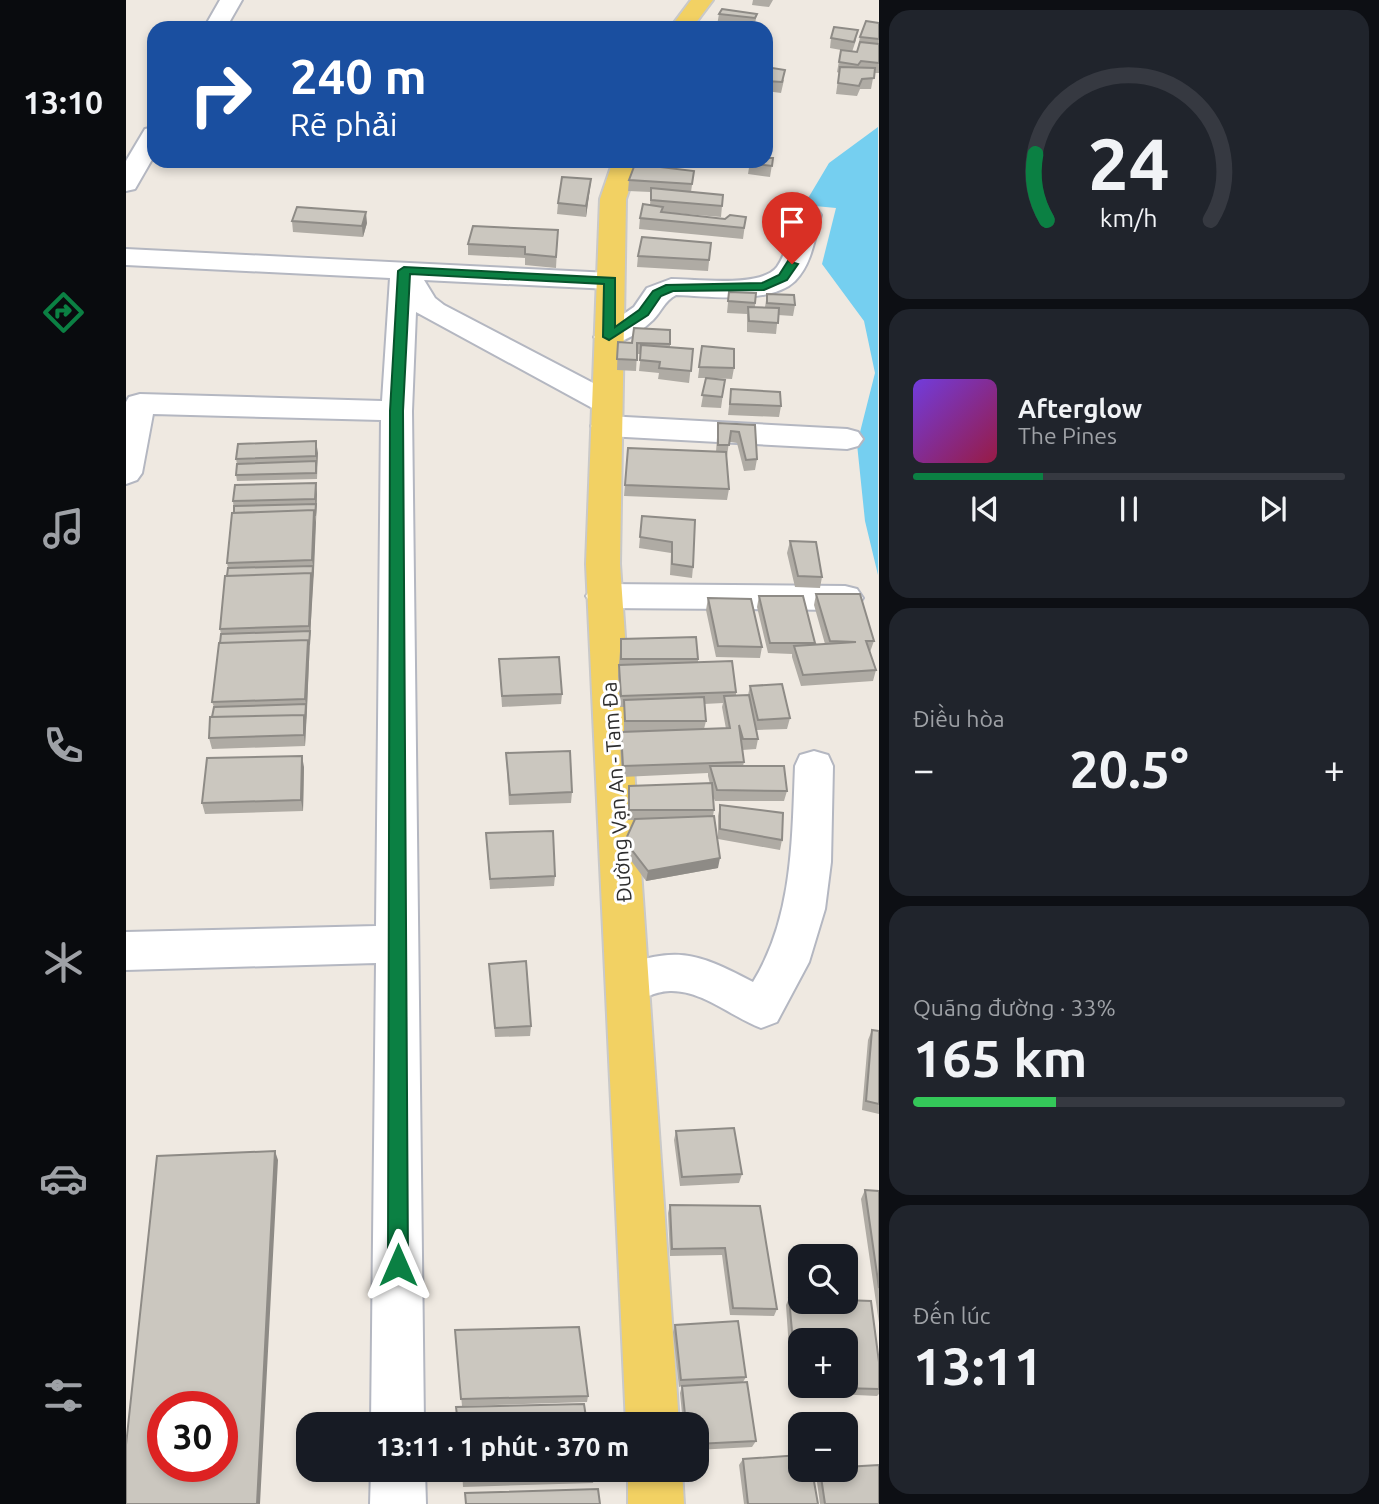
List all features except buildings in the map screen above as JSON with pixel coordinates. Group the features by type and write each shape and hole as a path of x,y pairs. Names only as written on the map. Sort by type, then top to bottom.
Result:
{"main road":[{"path":"686,21 702,0"},
{"name":"Đường Vạn An - Tam Đa","path":"624,168 613,199 604,596 652,1412"},
{"path":"655,1482 656,1504"}],"street":[{"path":"219,21 231,0"},
{"path":"126,183 147,146"},
{"path":"552,373 588,371 643,313 657,294 671,287 764,286 783,278 792,264 808,215"},
{"path":"126,257 610,281"},
{"path":"404,271 424,304 552,373 607,414 846,439"},
{"path":"398,1412 397,411 404,271"},
{"path":"126,473 140,404 397,411"},
{"path":"604,596 845,598"},
{"path":"628,983 670,972 702,977 761,1007 790,954 806,895 814,766"},
{"path":"126,951 397,944"},
{"path":"398,1482 398,1504"}],"water":[{"path":"878,127 878,575 865,521 857,444 875,373 864,321 822,264 836,208 804,205 829,163"}],"route":[{"path":"398,1265 397,411 404,271 610,281 609,337 643,313 657,294 671,287 764,286 783,278 792,264"}]}
